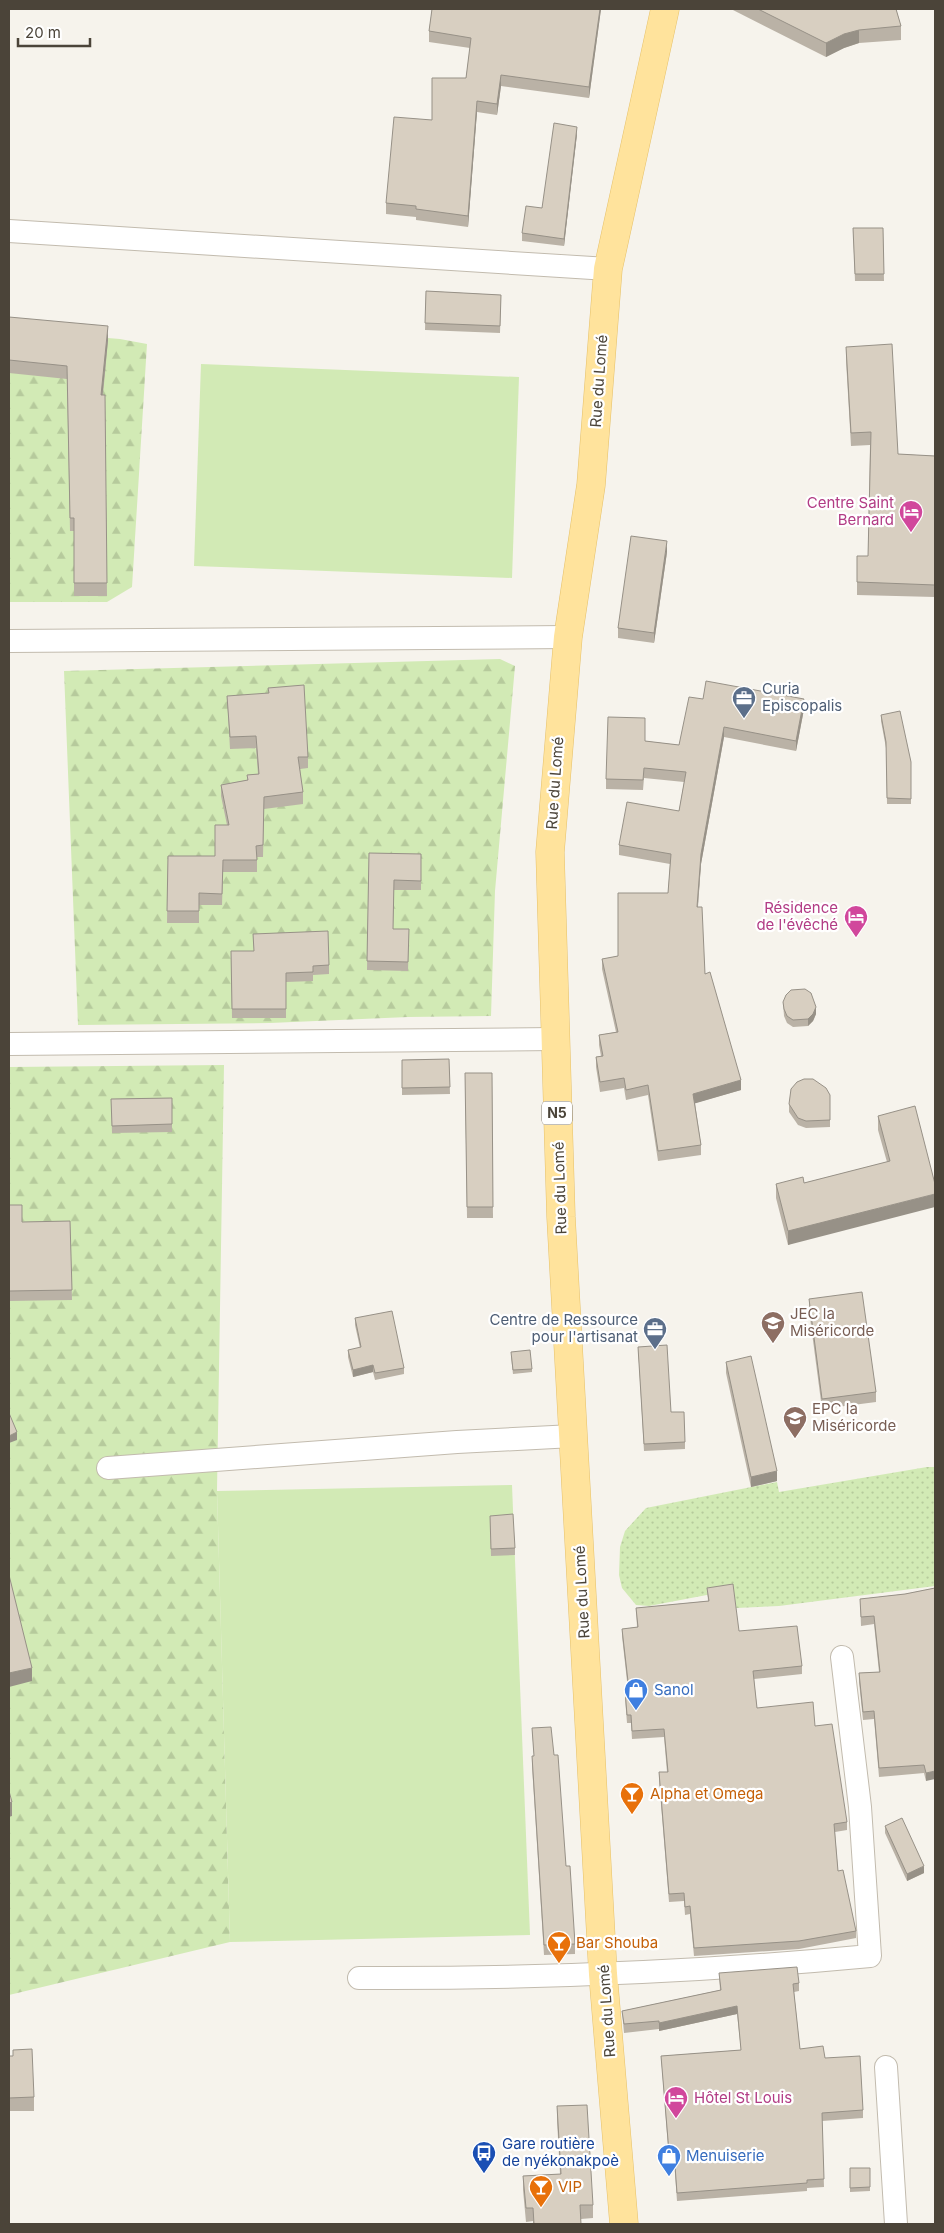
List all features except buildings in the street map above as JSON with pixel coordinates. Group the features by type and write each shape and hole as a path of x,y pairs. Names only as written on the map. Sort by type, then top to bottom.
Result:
{"main road":[{"name":"Rue du Lomé","path":"624,2224 603,1974 561,1217 554,1039 550,852 568,638 591,485 608,269 664,9"}],"street":[{"path":"9,231 608,269"},
{"path":"9,641 568,638"},
{"path":"9,1044 554,1039"},
{"path":"108,1468 456,1442 573,1436"},
{"path":"359,1978 548,1977 756,1967 870,1956 860,1806 842,1657"},
{"path":"886,2067 896,2224"}],"green space":[{"path":"9,330 120,339 147,344 132,587 107,602 9,602"},
{"path":"201,364 519,377 512,578 194,566"},
{"path":"500,659 515,666 495,891 491,1016 408,1017 270,1023 78,1025 64,671"},
{"path":"224,1065 217,1491 230,1942 9,1995 9,1067"},
{"path":"935,1467 935,1586 779,1606 736,1608 733,1590 649,1606 636,1605 622,1588 619,1575 620,1547 625,1531 646,1508 777,1482 779,1492"},
{"path":"512,1485 530,1935 230,1942 217,1491"}],"place":[{"name":"Centre Saint Bernard","path":"911,533"},
{"name":"Curia Episcopalis","path":"744,719"},
{"name":"Résidence de l'évêché","path":"856,938"},
{"name":"JEC la Miséricorde","path":"773,1344"},
{"name":"Centre de Ressource pour l'artisanat","path":"655,1350"},
{"name":"EPC la Miséricorde","path":"795,1439"},
{"name":"Sanol","path":"636,1711"},
{"name":"Alpha et Omega","path":"632,1815"},
{"name":"Bar Shouba","path":"559,1964"},
{"name":"Hôtel St Louis","path":"676,2119"},
{"name":"Gare routière de nyékonakpoè","path":"484,2174"},
{"name":"Menuiserie","path":"669,2177"},
{"name":"VIP","path":"541,2208"}]}
